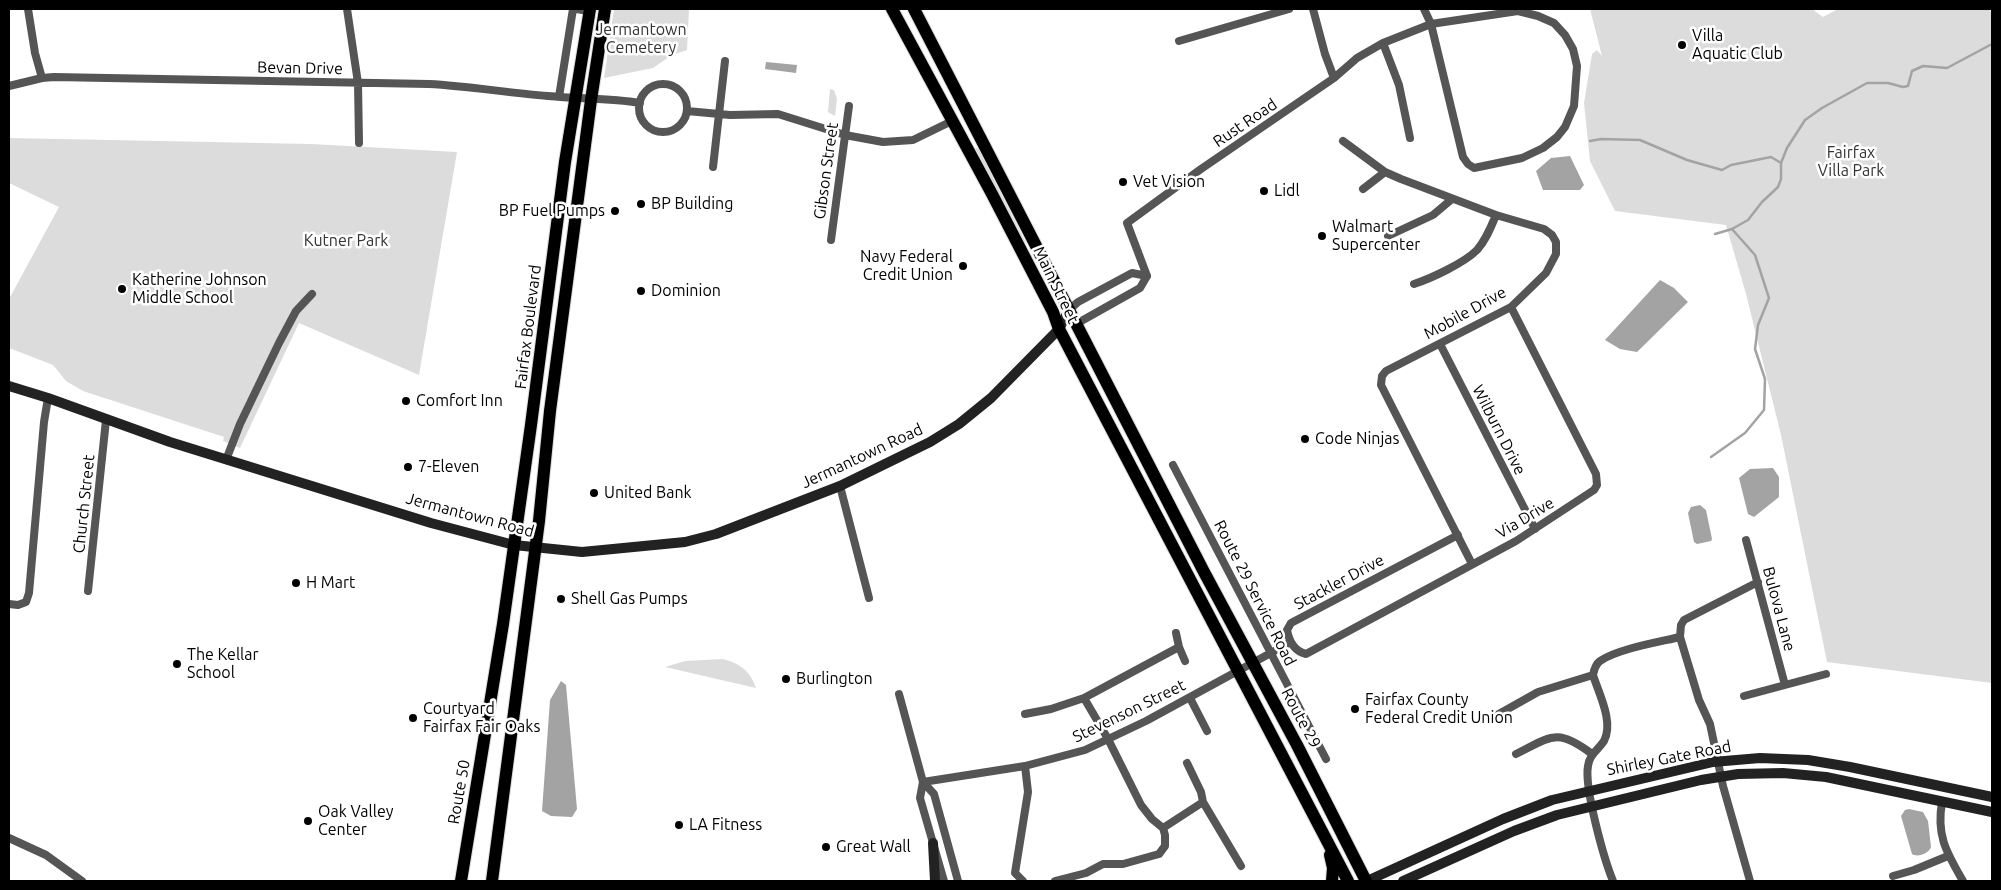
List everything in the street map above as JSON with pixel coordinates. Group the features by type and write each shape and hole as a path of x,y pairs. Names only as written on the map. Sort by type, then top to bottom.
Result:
{"main road":[{"name":"Fairfax Boulevard","path":"492,881 535,548 548,431 591,100 605,9"},
{"name":"Main Street","path":"892,9 1010,230 1059,329 1189,575"},
{"name":"Main Street","path":"914,9 1204,572"},
{"name":"Fairfax Boulevard","path":"499,649 589,10"},
{"path":"547,300 565,306"},
{"name":"Jermantown Road","path":"9,386 226,460 432,523 514,545 582,552 685,542 716,534 840,486 930,442 959,424 991,398 1059,329 1069,310"},
{"name":"Jermantown Road","path":"1059,329 1076,324"},
{"path":"531,426 548,431"},
{"name":"Route 29","path":"1204,572 1304,759 1366,881"},
{"name":"Route 29","path":"1189,575 1348,881"},
{"name":"Route 50","path":"461,881 499,649"},
{"name":"Shirley Gate Road","path":"1366,881 1530,808 1589,790 1718,762 1760,758 1808,760 1992,796"},
{"name":"Shirley Gate Road","path":"1403,881 1514,831 1557,815 1721,776 1760,773 1806,775 1847,781 1992,812"},
{"path":"1317,822 1331,860 1333,868 1332,881"},
{"path":"933,844 935,881"}],"street":[{"path":"28,9 35,53 42,78"},
{"path":"347,9 358,83 359,143"},
{"path":"559,97 574,9 589,10"},
{"path":"1179,41 1289,9"},
{"path":"1313,9 1325,54 1334,78"},
{"path":"1424,9 1431,24 1463,157 1468,164 1474,168 1522,158 1543,148 1557,138 1565,127 1574,106 1577,66 1573,49 1554,23 1538,16 1518,11 1431,24"},
{"name":"Rust Road","path":"1147,276 1126,222 1334,78 1357,58 1383,44 1431,24"},
{"path":"1383,44 1399,85 1410,138"},
{"path":"714,167 725,60"},
{"name":"Bevan Drive","path":"9,86 42,78 458,85 575,99 617,99 640,103"},
{"path":"664,84 672,86 684,96 688,111 680,125 674,130 659,132 646,125 640,111 640,103 648,90 664,84"},
{"name":"Gibson Street","path":"830,240 849,106"},
{"path":"688,111 719,114 778,114 845,135 882,142 913,140 952,122"},
{"name":"Mobile Drive","path":"1342,141 1385,172 1496,215 1544,229 1552,235 1557,247 1556,254 1546,272 1511,307 1386,371 1381,380 1472,564"},
{"path":"1363,188 1385,172"},
{"path":"1388,236 1433,215 1452,199"},
{"path":"1414,284 1472,254 1488,234 1496,215"},
{"path":"1069,310 1078,302 1132,273 1147,276 1140,288 1076,324"},
{"path":"226,460 240,424 279,343 296,311 312,294"},
{"name":"Via Drive","path":"1291,642 1302,653 1306,654 1535,529 1591,493 1597,485 1598,479 1511,307"},
{"name":"Wilburn Drive","path":"1440,344 1535,529"},
{"path":"9,604 18,605 26,602 29,593 44,422 48,398"},
{"name":"Church Street","path":"88,591 106,420"},
{"name":"Route 29 Service Road","path":"1173,465 1326,760"},
{"path":"840,486 869,598"},
{"name":"Stackler Drive","path":"1291,642 1287,630 1291,623 1458,535"},
{"name":"Bulova Lane","path":"1746,540 1785,685"},
{"path":"1750,881 1721,776 1710,724 1699,700 1680,637 1681,626 1684,620 1758,582"},
{"path":"1176,633 1185,661"},
{"path":"1613,881 1589,790 1587,767 1592,754 1601,745 1608,731 1607,721 1593,675 1599,662 1617,654 1680,637"},
{"path":"1253,663 1291,642"},
{"path":"1025,714 1051,709 1084,698 1179,647"},
{"name":"Stevenson Street","path":"923,782 1025,766 1065,756 1108,739 1190,698 1253,663"},
{"path":"1744,696 1826,674"},
{"path":"1497,715 1538,692 1593,675"},
{"path":"899,694 923,782 920,798 944,881"},
{"path":"1055,881 1086,873 1103,864 1123,864 1159,854 1165,846 1163,828 1152,819 1141,805 1108,739 1084,698"},
{"path":"1190,698 1207,731"},
{"path":"1516,754 1554,737 1566,737 1592,754"},
{"path":"1187,763 1201,792 1203,802 1241,866"},
{"path":"1023,881 1015,874 1028,792 1025,766"},
{"path":"923,782 934,794 958,881"},
{"path":"1163,828 1203,802"},
{"path":"1942,802 1940,829 1948,856 1963,881"},
{"path":"9,838 46,855 82,881"},
{"path":"1893,876 1914,870 1948,856"}],"green space":[{"name":"Jermantown Cemetery","path":"614,9 689,9 687,50 672,55 653,68 604,78"},
{"name":"Fairfax Villa Park","path":"1590,9 1812,9 1823,17 1838,9 1990,9 1992,15 1992,683 1827,662 1781,435 1746,294 1726,225 1615,211 1590,161 1584,103 1592,54 1597,50 1602,56"},
{"path":"830,89 834,90 837,99 835,116 828,112"},
{"name":"Kutner Park","path":"9,138 311,144 457,152 419,375 299,323 240,448 223,441 224,437 83,391 66,381 53,365 9,348 9,299 59,207 9,183"},
{"path":"977,148 1027,245 1015,230 974,149"},
{"path":"723,659 735,663 744,669 751,677 756,688 665,667 685,661"}],"shaded area":[{"path":"766,62 797,65 796,73 765,69"},
{"path":"1570,156 1584,185 1580,190 1543,190 1536,171 1551,158"},
{"path":"1660,280 1674,288 1688,302 1637,352 1620,349 1605,340"},
{"path":"1773,468 1779,477 1779,497 1754,517 1748,514 1739,478 1750,469"},
{"path":"1700,505 1706,510 1712,539 1711,541 1697,544 1694,542 1688,513 1691,507"},
{"path":"561,681 566,685 577,809 572,817 551,816 542,811 550,700"},
{"path":"1905,810 1923,812 1928,821 1931,847 1920,855 1912,854 1901,816"}],"waterway":[{"path":"1711,457 1745,433 1764,410 1765,379 1755,349 1758,325 1769,298 1755,255 1732,229 1748,220 1762,202 1778,187 1781,179 1781,163 1787,148 1805,120 1822,108 1867,83 1888,83 1903,87 1908,86 1912,71 1923,66 1947,68 1992,44"},
{"path":"1590,141 1601,139 1640,140 1687,160 1722,170 1731,165 1771,157 1781,163"},
{"path":"1715,234 1732,229"}],"place":[{"name":"Villa Aquatic Club","path":"1682,45"},
{"name":"Vet Vision","path":"1123,182"},
{"name":"Lidl","path":"1264,191"},
{"name":"BP Building","path":"641,204"},
{"name":"BP Fuel Pumps","path":"615,211"},
{"name":"Walmart Supercenter","path":"1322,236"},
{"name":"Navy Federal Credit Union","path":"963,266"},
{"name":"Katherine Johnson Middle School","path":"122,289"},
{"name":"Dominion","path":"641,291"},
{"name":"Comfort Inn","path":"406,401"},
{"name":"Code Ninjas","path":"1305,439"},
{"name":"7-Eleven","path":"408,467"},
{"name":"United Bank","path":"594,493"},
{"name":"H Mart","path":"296,583"},
{"name":"Shell Gas Pumps","path":"561,599"},
{"name":"The Kellar School","path":"177,664"},
{"name":"Burlington","path":"786,679"},
{"name":"Fairfax County Federal Credit Union","path":"1355,709"},
{"name":"Courtyard Fairfax Fair Oaks","path":"413,718"},
{"name":"Oak Valley Center","path":"308,821"},
{"name":"LA Fitness","path":"679,825"},
{"name":"Great Wall","path":"826,847"}]}
